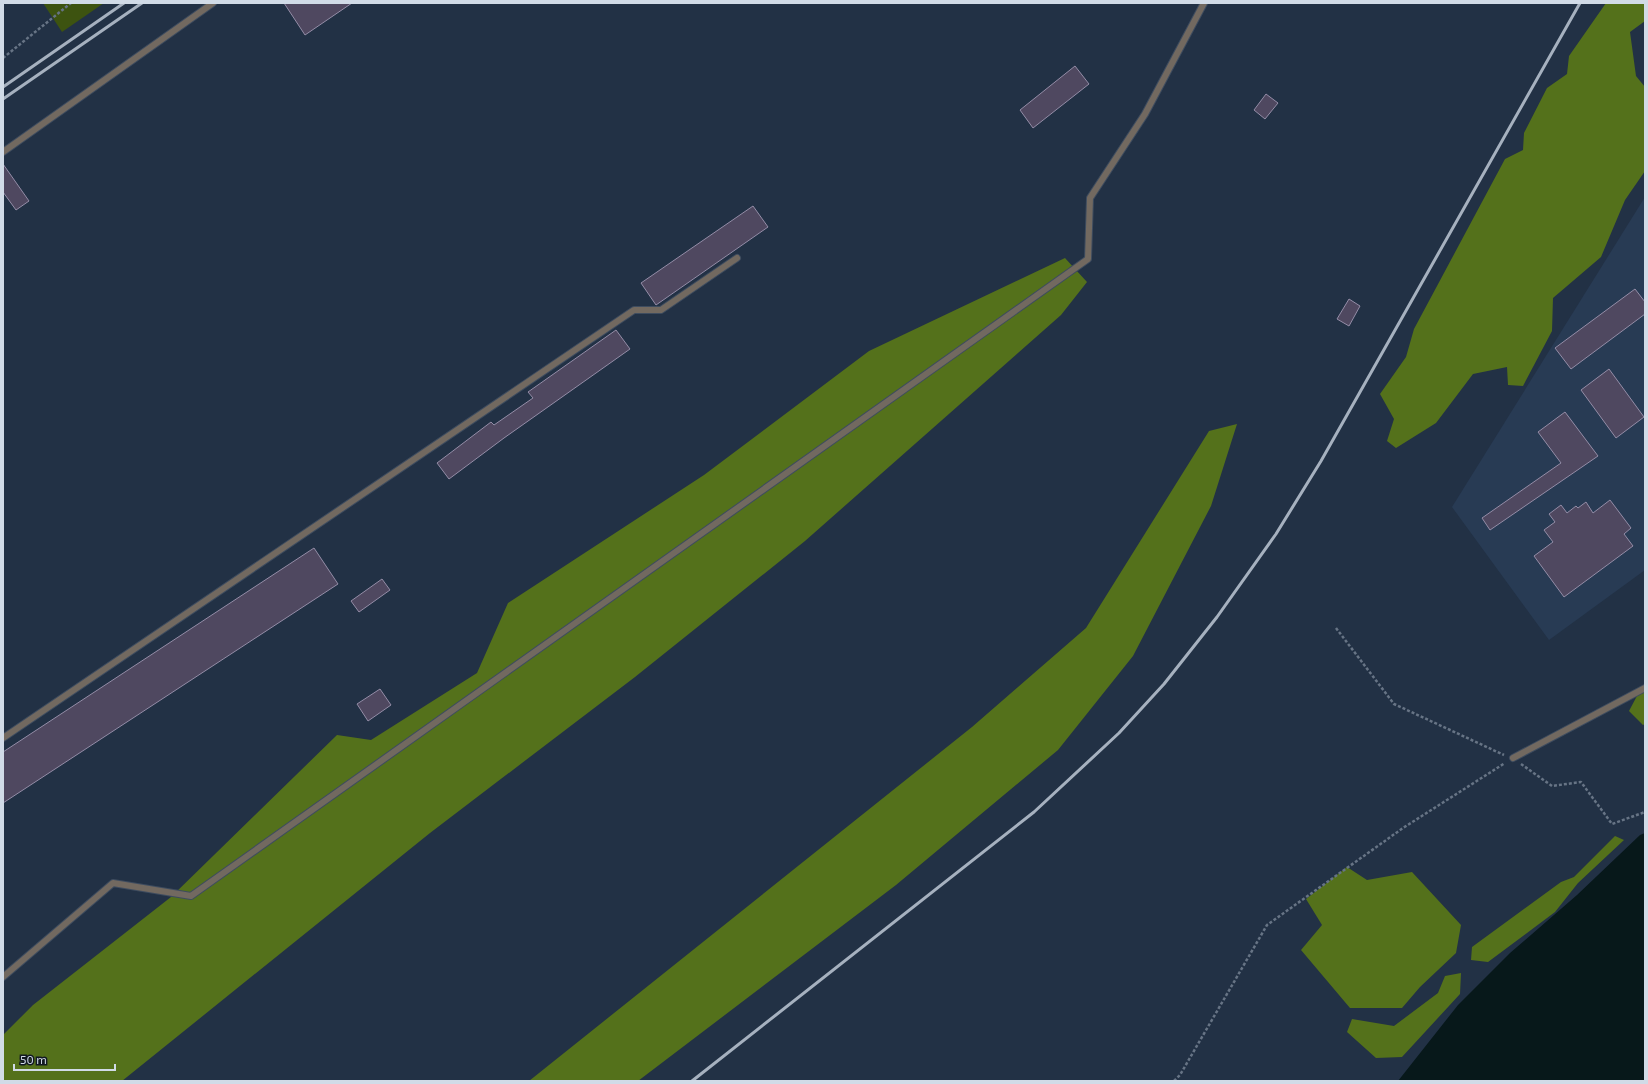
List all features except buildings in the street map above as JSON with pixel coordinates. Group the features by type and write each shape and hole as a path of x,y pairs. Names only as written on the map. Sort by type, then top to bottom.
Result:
{"lane":[{"path":"3,152 214,3"},
{"path":"3,977 113,883 191,896 1088,259 1090,198 1145,114 1204,3"},
{"path":"3,738 634,310 661,310 737,258"},
{"path":"1513,758 1645,688"}],"path":[{"path":"3,58 70,4"},
{"path":"1336,628 1394,704 1513,758 1552,786 1581,782 1612,824 1645,812"},
{"path":"1174,1081 1180,1075 1267,925 1404,828 1513,758"}],"shaded area":[{"path":"1645,197 1645,570 1549,640 1452,507"},
{"path":"1645,833 1645,1081 1398,1081 1458,1005 1510,953 1577,895 1640,835"}],"green space":[{"path":"43,3 104,3 62,32"},
{"path":"1606,3 1645,3 1645,21 1630,32 1636,76 1645,87 1645,171 1625,200 1601,257 1553,298 1552,331 1523,386 1508,385 1507,367 1473,374 1436,423 1396,448 1387,441 1394,419 1380,394 1406,357 1414,329 1505,159 1523,150 1524,133 1547,88 1567,74 1569,56"},
{"path":"1065,258 1087,282 1061,315 805,541 635,677 430,833 122,1081 3,1081 3,1035 33,1005 171,897 337,735 371,740 477,673 508,603 704,475 869,351"},
{"path":"1237,424 1211,506 1133,656 1058,750 896,885 638,1081 529,1081 972,727 1086,628 1209,431"},
{"path":"1645,691 1645,724 1643,725 1629,711 1638,694"},
{"path":"1615,836 1624,840 1578,883 1555,912 1488,962 1471,960 1472,947 1561,882 1574,877"},
{"path":"1347,867 1367,880 1412,872 1461,925 1456,953 1420,987 1402,1008 1350,1008 1301,950 1322,925 1306,899"},
{"path":"1461,973 1460,994 1402,1057 1376,1058 1347,1032 1352,1019 1394,1026 1438,993 1445,976"}],"railway":[{"path":"3,87 124,3"},
{"path":"3,99 142,3"},
{"path":"692,1081 1034,812 1119,733 1164,684 1217,617 1276,534 1321,461 1580,3"}]}
